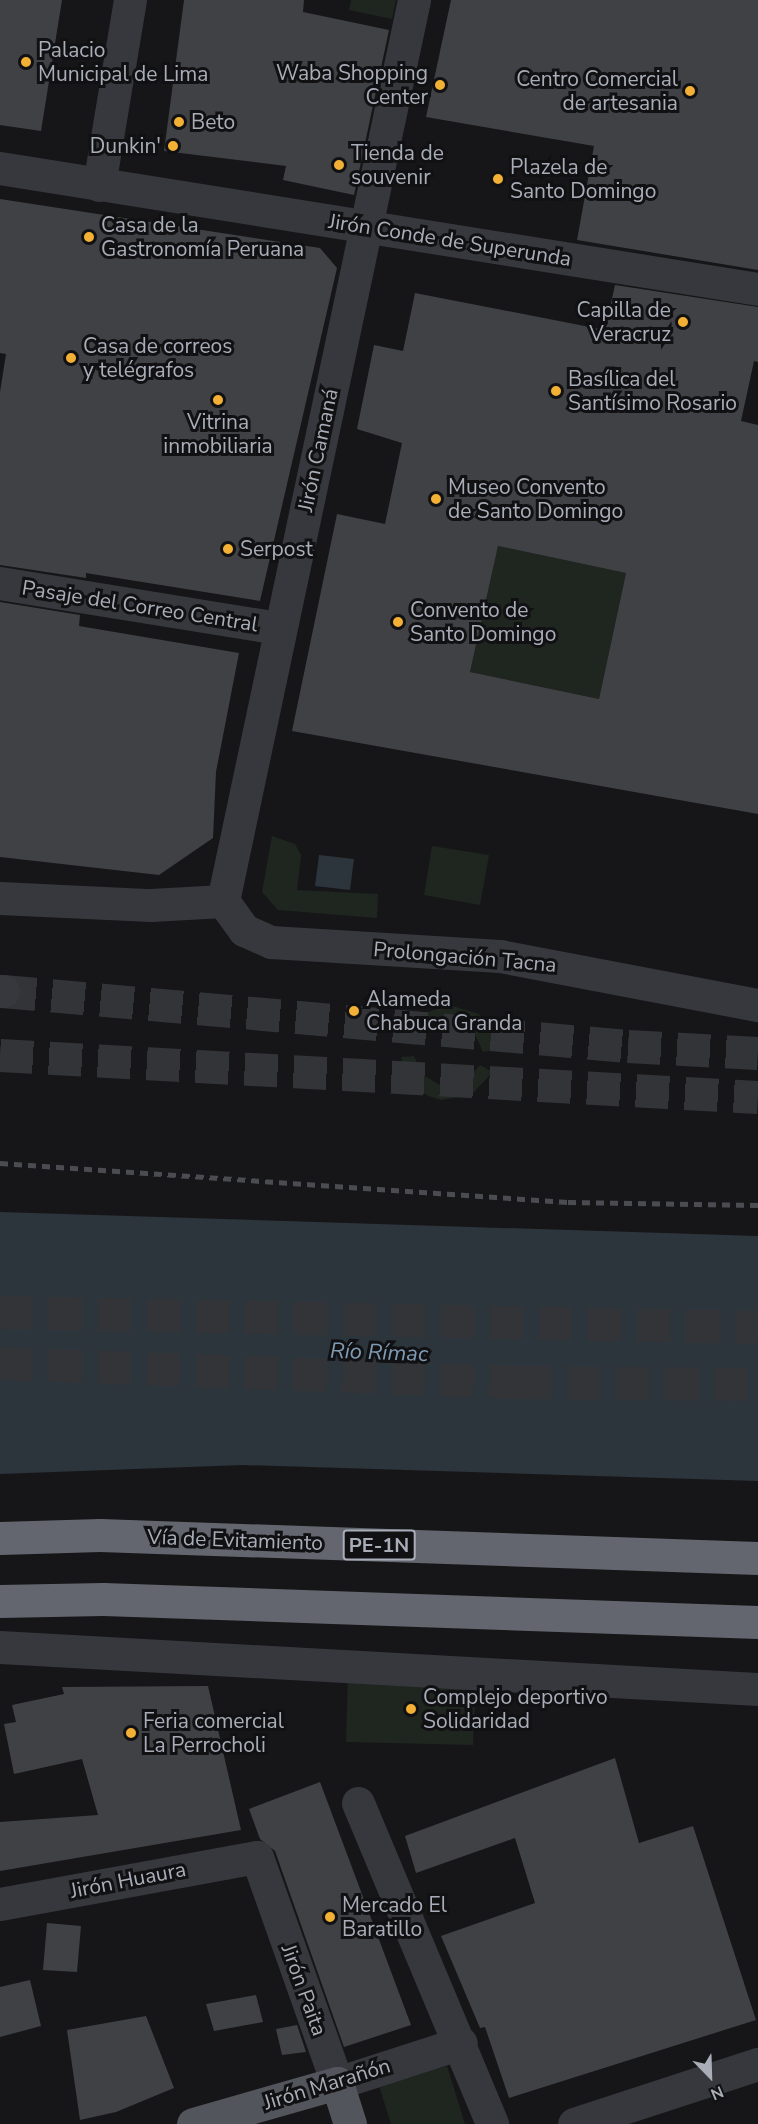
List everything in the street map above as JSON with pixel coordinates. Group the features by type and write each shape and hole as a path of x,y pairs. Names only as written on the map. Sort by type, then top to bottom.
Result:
{"highway":[{"name":"Vía de Evitamiento","path":"0,1538 112,1536 758,1558"},
{"path":"0,1601 115,1600 753,1622"}],"main road":[{"name":"Jirón Marañón","path":"193,2124 337,2083"},
{"name":"Jirón Paita","path":"337,2083 350,2124"}],"street":[{"path":"99,185 130,0"},
{"name":"Jirón Camaná","path":"223,901 279,628 414,0"},
{"name":"Jirón Conde de Superunda","path":"0,168 758,290"},
{"name":"Pasaje del Correo Central","path":"0,583 279,628"},
{"path":"0,898 151,905 223,901"},
{"name":"Prolongación Tacna","path":"223,901 244,930 271,942 500,956 758,1005"},
{"path":"0,1647 758,1689"},
{"path":"358,1803 461,2043 492,2124"},
{"name":"Jirón Huaura","path":"0,1904 257,1857"},
{"name":"Jirón Paita","path":"257,1857 337,2083"},
{"name":"Jirón Marañón","path":"337,2083 461,2043"},
{"path":"578,2123 758,2064"}],"shaded area":[{"path":"351,0 396,0 392,19 349,10"},
{"path":"498,546 626,573 599,699 470,672"},
{"path":"272,836 295,844 301,855 297,890 378,894 377,918 278,910 262,892"},
{"path":"432,846 489,855 480,905 424,895"},
{"path":"449,1005 479,1014 489,1026 496,1050 483,1052 470,1024 448,1017 426,1026 414,1045 403,1041 419,1015"},
{"path":"414,1056 423,1075 442,1086 464,1083 480,1065 493,1072 471,1095 441,1100 426,1095 405,1072 401,1057"},
{"name":"Complejo deportivo Solidaridad","path":"348,1673 476,1677 473,1745 346,1742"},
{"path":"447,2066 465,2124 391,2124 379,2086"}],"water":[{"path":"319,855 354,859 350,890 315,886"},
{"name":"Río Rímac","path":"0,1212 758,1236 758,1481 243,1465 0,1474"}],"building":[{"name":"Palacio Municipal de Lima","path":"0,0 62,0 41,131 0,125"},
{"path":"184,0 304,0 303,12 389,30 354,195 283,180 286,166 164,151"},
{"path":"451,0 758,0 758,270 577,240 594,146 426,117"},
{"path":"0,199 320,248 337,268 260,601 86,573 86,578 0,565 0,392 6,354 0,353"},
{"path":"615,285 758,307 758,362 754,361 741,421 758,425 758,814 292,731 337,514 385,524 402,443 357,429 374,345 403,351 415,293 605,330","holes":["498,546 626,573 599,699 470,672"]},
{"path":"0,602 80,615 79,626 239,653 216,772 213,838 159,875 0,857"},
{"path":"208,1686 241,1830 0,1871 0,1822 98,1815 82,1759 14,1774 4,1724 16,1722 12,1705 64,1694 62,1687"},
{"path":"615,1758 639,1843 693,1826 756,2020 509,2098 485,2027 480,2028 441,1936 535,1903 515,1838 416,1873 405,1836"},
{"name":"Mercado El Baratillo","path":"320,1782 411,2025 344,2047 275,1851 260,1839 249,1809"},
{"path":"47,1923 81,1926 77,1972 43,1970"},
{"path":"30,1980 41,2026 0,2037 0,1987"},
{"path":"256,1995 263,2022 214,2031 206,2004"},
{"path":"146,2016 174,2088 116,2112 80,2120 67,2030"},
{"path":"297,2025 306,2052 282,2055 276,2029"}],"tunnel":[{"path":"3,991 628,1046 758,1053"},
{"path":"0,1055 758,1097"},
{"path":"0,1312 758,1327"},
{"path":"0,1363 518,1382 758,1384"}],"railway":[{"path":"0,1163 568,1202 758,1205"}],"place":[{"name":"Palacio Municipal de Lima","path":"26,62"},
{"name":"Waba Shopping Center","path":"440,85"},
{"name":"Centro Comercial de artesania","path":"690,91"},
{"name":"Beto","path":"179,122"},
{"name":"Dunkin'","path":"173,146"},
{"name":"Tienda de souvenir","path":"339,165"},
{"name":"Plazela de Santo Domingo","path":"498,179"},
{"name":"Casa de la Gastronomía Peruana","path":"89,237"},
{"name":"Capilla de Veracruz","path":"683,322"},
{"name":"Casa de correos y telégrafos","path":"71,358"},
{"name":"Basílica del Santísimo Rosario","path":"556,391"},
{"name":"Vitrina inmobiliaria","path":"218,400"},
{"name":"Museo Convento de Santo Domingo","path":"436,499"},
{"name":"Serpost","path":"228,549"},
{"name":"Convento de Santo Domingo","path":"398,622"},
{"name":"Alameda Chabuca Granda","path":"354,1011"},
{"name":"Complejo deportivo Solidaridad","path":"411,1709"},
{"name":"Feria comercial La Perrocholi","path":"131,1733"},
{"name":"Mercado El Baratillo","path":"330,1917"}]}
